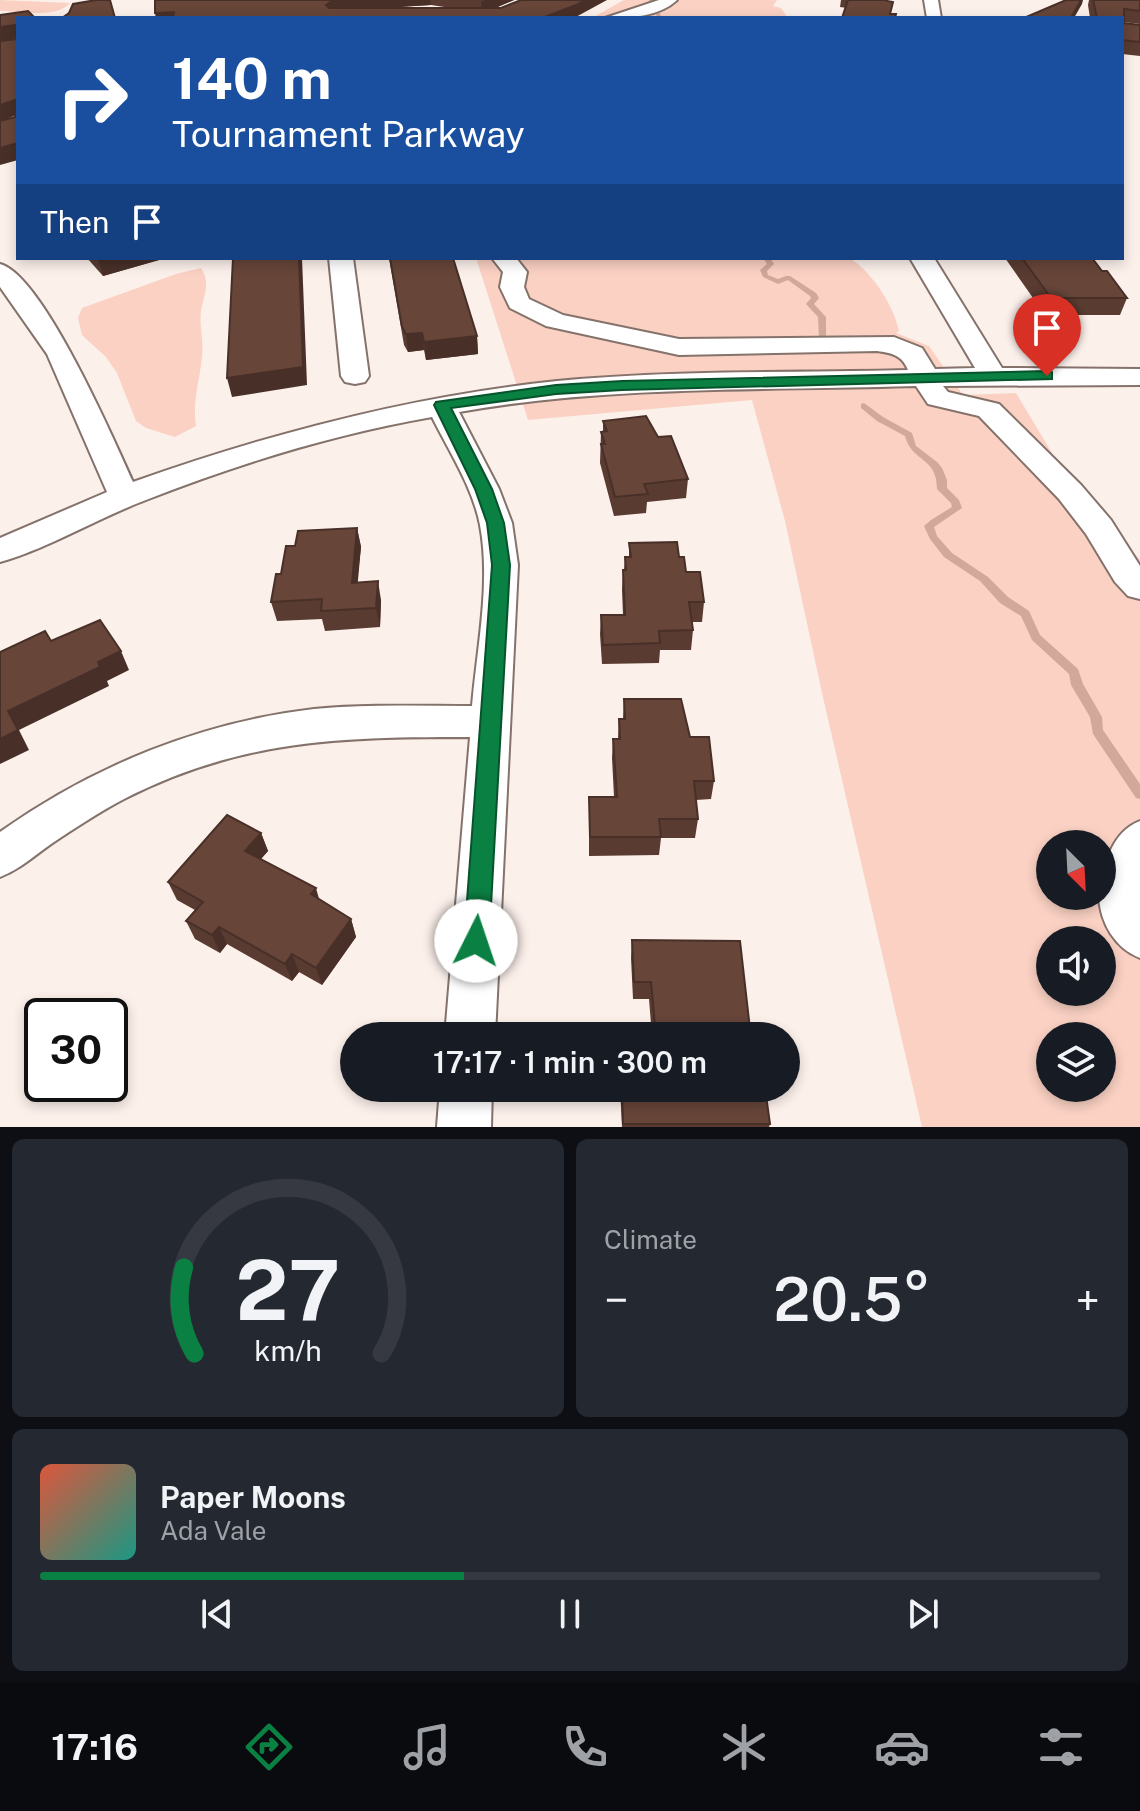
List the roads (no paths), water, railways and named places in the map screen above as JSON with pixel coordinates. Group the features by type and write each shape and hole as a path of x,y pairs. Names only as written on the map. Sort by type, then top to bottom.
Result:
{"street":[{"path":"620,16 670,0"},
{"path":"3,259 60,354 124,496"},
{"path":"341,260 355,376"},
{"path":"506,260 515,272 512,287 519,303 555,321 679,347 898,345 917,357 938,398 989,410 1070,492 1099,528 1127,574 1140,587"},
{"path":"923,260 993,376"},
{"path":"0,551 124,496 292,439 441,405 556,390 622,386 993,376 1140,377"},
{"path":"441,405 483,489 496,523 501,565 471,1022"},
{"path":"0,857 79,804 142,772 218,745 313,725 491,721"},
{"path":"1137,844 1124,867 1120,888 1122,908 1140,936"},
{"path":"464,1127 465,1102"}],"waterway":[{"path":"651,0 659,16"},
{"path":"768,260 771,264 763,270 765,276 778,282 788,277 813,295 815,298 810,304 822,317 823,339"},
{"path":"864,406 909,435 912,447 938,468 942,489 956,502 957,508 929,526 933,537 948,555 984,579 1004,600 1025,614 1036,637 1074,672 1077,685 1096,717 1097,731 1140,794"}]}
